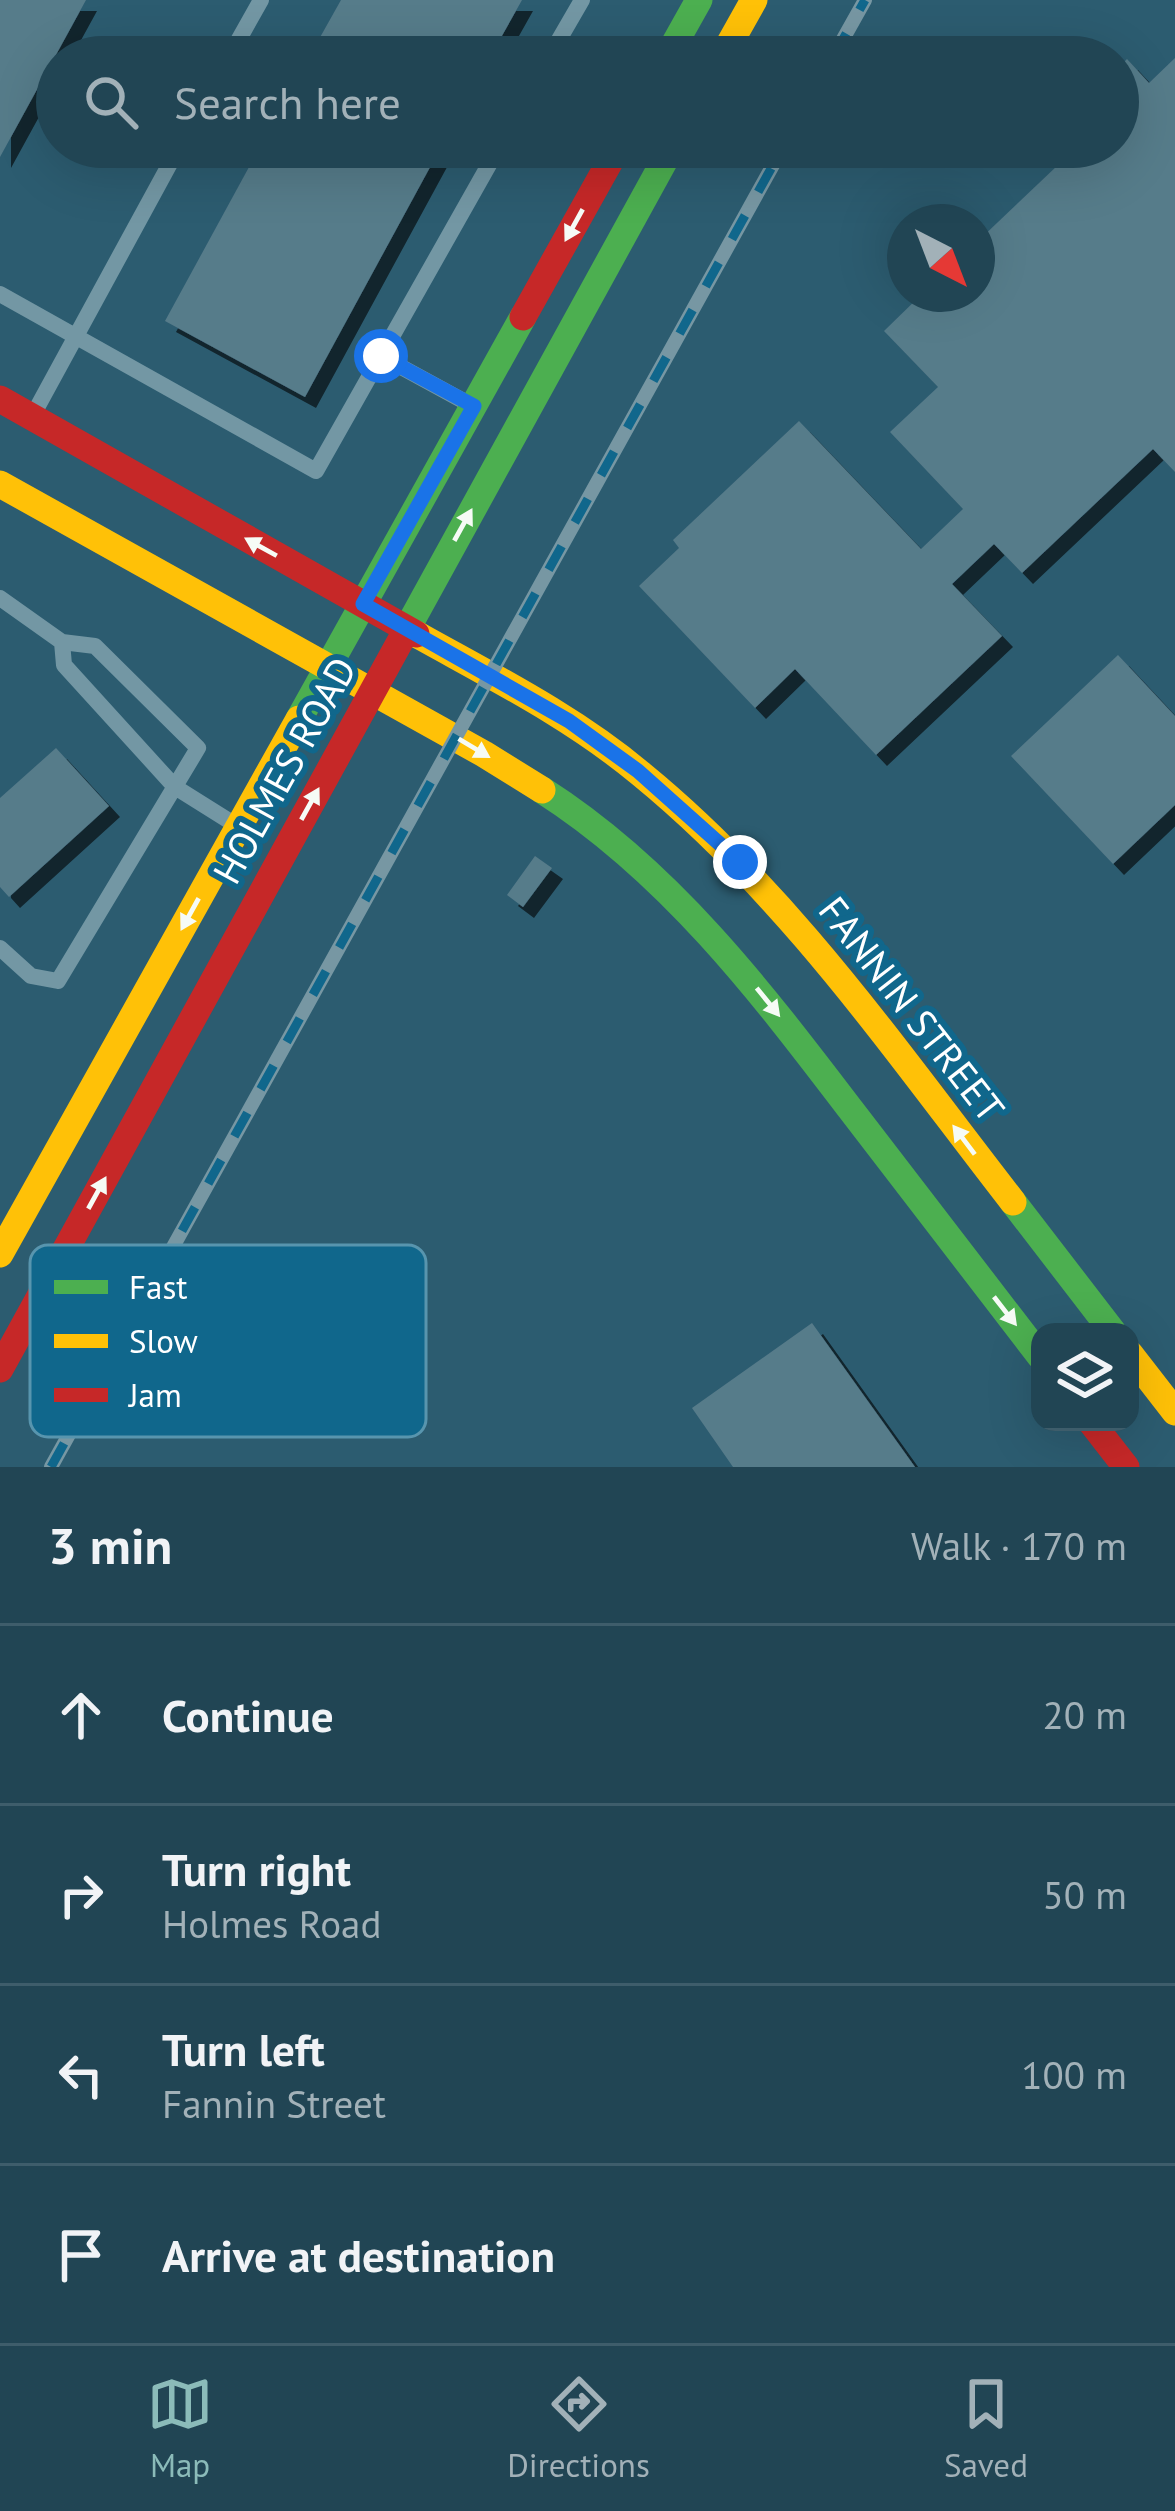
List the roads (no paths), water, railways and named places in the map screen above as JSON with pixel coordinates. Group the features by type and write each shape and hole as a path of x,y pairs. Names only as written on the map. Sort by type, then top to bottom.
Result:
{"main road":[{"path":"679,36 699,0"},
{"path":"734,36 754,0"},
{"name":"HOLMES ROAD","path":"0,1254 606,168"},
{"name":"HOLMES ROAD","path":"58,1245 373,690 660,168"},
{"name":"FANNIN STREET","path":"0,399 569,721 707,830 773,896 1106,1323"},
{"path":"0,484 373,690 563,805 664,888 733,932 782,1019 1031,1344"},
{"path":"733,932 773,896"},
{"path":"942,1228 998,1183"},
{"name":"HOLMES ROAD","path":"0,1369 30,1295"},
{"path":"1139,1366 1175,1412"},
{"path":"1098,1431 1126,1467"}],"lane":[{"path":"241,36 261,0"},
{"path":"561,36 582,0"},
{"path":"32,418 167,168"},
{"path":"0,294 316,471 487,168"},
{"path":"381,356 474,406"},
{"path":"0,598 62,642 95,646 198,748 58,981 31,976 0,948"},
{"path":"62,642 64,664 175,787 239,827"}],"railway":[{"path":"845,36 865,0"},
{"path":"174,1245 771,168"},
{"path":"51,1467 68,1437"}]}
